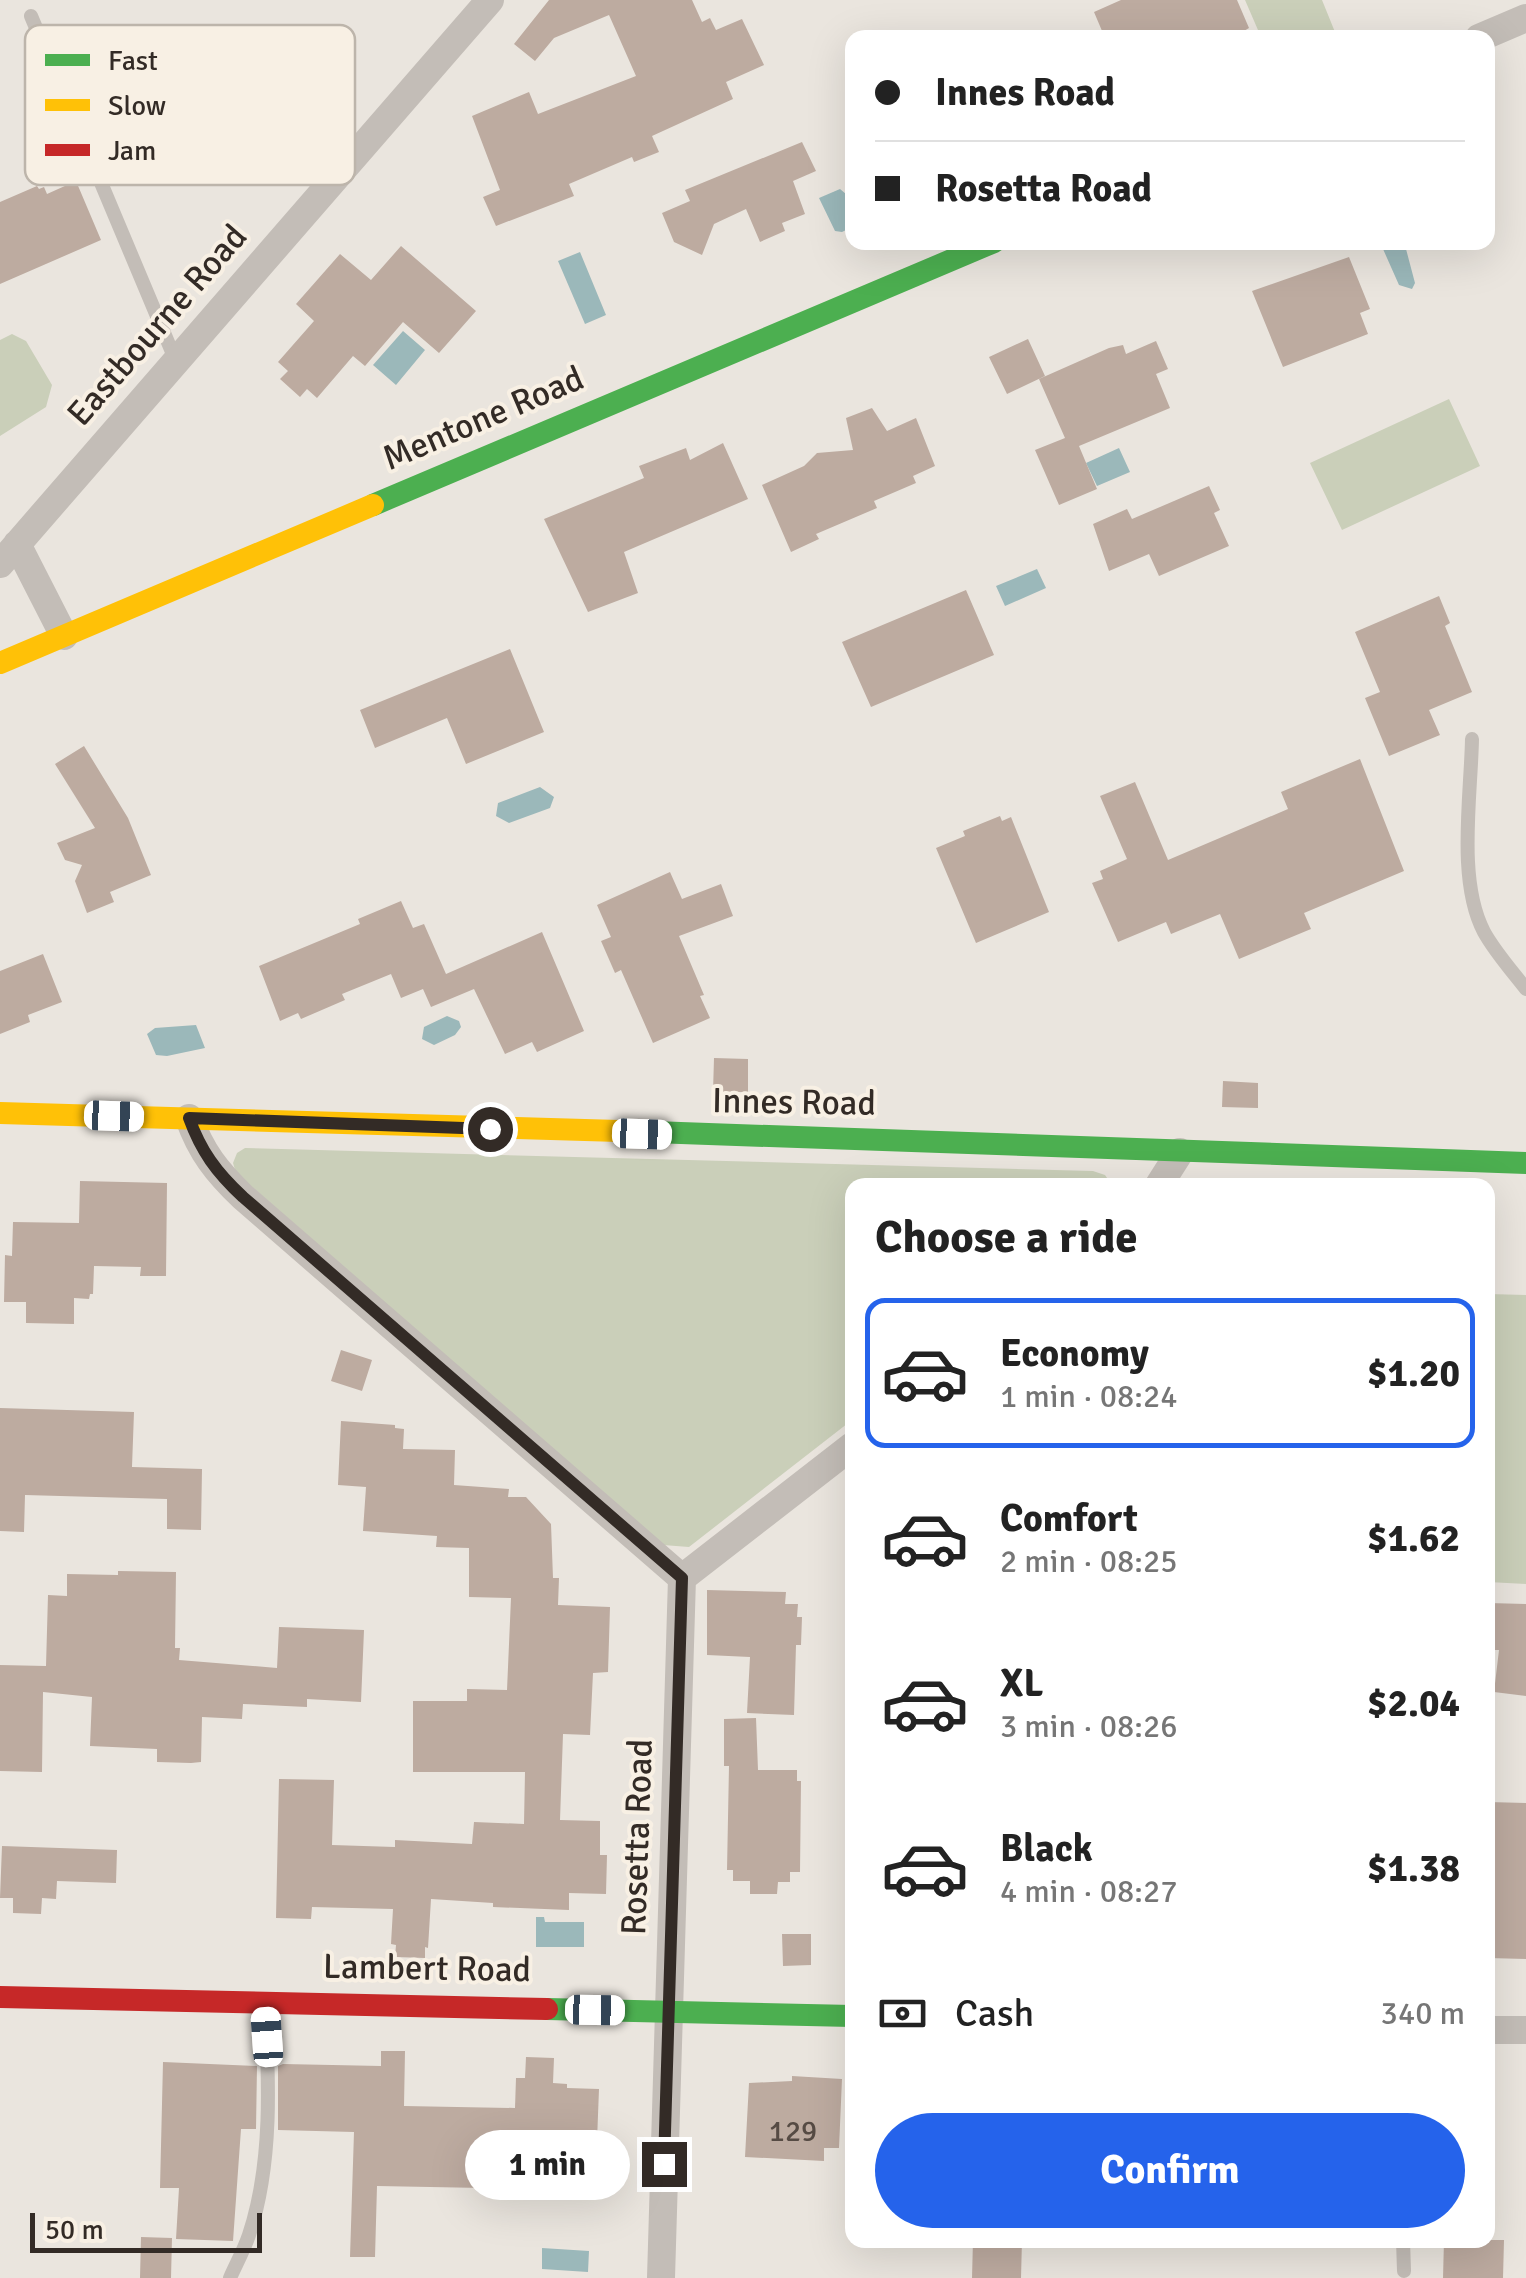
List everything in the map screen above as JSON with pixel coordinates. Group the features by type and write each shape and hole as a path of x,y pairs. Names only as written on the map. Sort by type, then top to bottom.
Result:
{"street":[{"name":"Eastbourne Road","path":"355,154 490,0"},
{"path":"1495,31 1526,18"},
{"name":"Eastbourne Road","path":"8,554 328,185"},
{"name":"Mentone Road","path":"0,663 975,250"},
{"path":"8,554 64,636"},
{"name":"Innes Road","path":"0,1113 1051,1143 1180,1152 1526,1163"},
{"path":"189,1118 201,1150 218,1174 682,1578 845,1451"},
{"path":"1163,1178 1180,1152"},
{"name":"Rosetta Road","path":"661,2278 682,1578"},
{"name":"Lambert Road","path":"0,1997 845,2016"},
{"path":"1495,2030 1526,2030"}],"lane":[{"path":"31,16 35,25"},
{"path":"102,185 176,359"},
{"path":"1472,739 1469,870 1473,903 1485,934 1526,989"},
{"path":"230,2278 249,2235 260,2183 268,2098 264,2002"},
{"path":"1403,2248 1404,2270"}],"green space":[{"path":"1245,0 1322,0 1334,30 1258,30"},
{"path":"12,334 26,341 52,385 46,407 0,436 0,340"},
{"path":"1449,399 1480,466 1342,530 1310,463"},
{"path":"245,1148 1093,1171 1107,1178 845,1178 845,1425 689,1547 663,1545 236,1173 233,1163 237,1153"},
{"path":"1495,1294 1526,1295 1526,1584 1495,1582"}],"water":[{"path":"840,189 845,193 845,230 835,231 819,198"},
{"path":"1383,250 1406,250 1415,283 1412,289 1399,285"},
{"path":"580,252 606,315 585,324 558,261"},
{"path":"403,331 425,350 396,385 373,365"},
{"path":"1119,448 1130,472 1097,486 1086,463"},
{"path":"1037,569 1046,588 1005,606 996,586"},
{"path":"540,787 554,797 550,808 509,823 496,816 498,803"},
{"path":"447,1016 459,1021 461,1027 455,1035 434,1045 422,1039 424,1027"},
{"path":"196,1025 205,1048 156,1055 147,1034 155,1028"},
{"path":"536,1917 544,1917 545,1922 584,1922 584,1947 536,1947"},
{"path":"542,2248 589,2251 588,2272 542,2269"}],"building":[{"path":"549,0 692,0 702,22 710,18 716,30 742,19 764,65 726,82 733,99 652,136 659,152 634,162 632,157 569,184 574,196 496,226 483,197 500,190 472,116 529,92 538,114 636,76 609,15 554,38 535,61 514,44"},
{"path":"1121,0 1237,0 1249,28 1102,30 1094,12"},
{"path":"802,142 816,171 793,181 805,214 782,223 785,231 760,242 746,209 714,224 702,255 674,242 662,213 690,201 685,190"},
{"path":"78,185 101,240 0,284 0,202 37,186 44,187 47,194"},
{"path":"401,246 476,311 439,353 403,322 365,366 353,356 317,398 307,389 300,397 280,379 288,371 278,362 314,321 296,304 340,254 371,280"},
{"path":"1349,257 1370,309 1360,313 1368,334 1283,367 1252,291"},
{"path":"1028,339 1045,376 1007,394 989,357"},
{"path":"1156,341 1168,369 1156,374 1170,408 1079,446 1097,489 1059,505 1035,450 1065,438 1039,379 1109,348 1123,345 1126,354"},
{"path":"872,408 887,431 916,418 935,466 913,476 916,483 874,501 877,508 816,534 819,539 791,552 762,485 804,466 817,453 853,450 846,418"},
{"path":"723,443 748,499 624,552 638,593 588,612 544,519 644,478 639,466 686,448 690,460"},
{"path":"1209,486 1220,510 1214,513 1229,546 1159,576 1149,554 1109,571 1093,524 1127,509 1132,519"},
{"path":"966,590 994,655 871,707 842,642"},
{"path":"1439,596 1450,623 1445,626 1472,692 1429,710 1440,735 1389,756 1365,698 1380,692 1355,632"},
{"path":"510,649 544,732 466,764 447,718 375,748 360,710"},
{"path":"84,746 128,818 151,875 110,892 114,902 87,913 75,881 82,865 65,860 57,843 95,828 55,764"},
{"path":"1360,759 1404,871 1304,913 1311,929 1239,959 1220,914 1171,934 1166,922 1118,942 1092,883 1103,879 1100,871 1127,859 1100,796 1135,782 1168,860 1288,809 1281,792"},
{"path":"1000,816 1002,821 1011,817 1049,912 976,943 936,848 965,836 963,831"},
{"path":"670,872 682,899 721,884 733,916 679,936 710,1018 653,1043 621,970 615,973 601,941 611,937 597,905"},
{"path":"401,901 413,928 424,924 446,974 542,932 584,1031 537,1052 532,1042 505,1054 474,989 431,1007 423,989 401,998 391,974 342,994 345,1000 301,1019 298,1013 280,1021 259,966 360,924 358,919"},
{"path":"43,954 62,1002 28,1015 30,1022 0,1034 0,971"},
{"path":"714,1058 748,1059 748,1092 713,1092"},
{"path":"1223,1081 1258,1083 1258,1108 1222,1107"},
{"path":"80,1181 167,1183 166,1276 140,1276 141,1267 94,1266 93,1294 89,1299 74,1298 74,1324 26,1323 26,1302 4,1302 5,1255 12,1256 13,1222 79,1223"},
{"path":"341,1350 372,1360 362,1391 331,1381"},
{"path":"0,1408 134,1412 132,1467 202,1469 201,1530 167,1529 167,1499 25,1495 24,1532 0,1531"},
{"path":"341,1421 395,1425 404,1429 403,1449 455,1450 454,1485 509,1489 508,1497 526,1497 551,1524 553,1578 559,1578 558,1605 610,1607 608,1672 593,1673 590,1735 563,1734 560,1820 600,1821 600,1855 607,1855 606,1894 569,1893 569,1910 493,1907 493,1903 431,1899 425,1958 395,1957 396,1945 391,1944 393,1909 312,1907 311,1919 276,1918 279,1779 334,1780 332,1845 395,1847 395,1840 472,1844 474,1822 524,1824 525,1772 413,1772 413,1701 467,1701 467,1689 507,1690 511,1598 469,1597 469,1548 436,1547 437,1536 363,1531 366,1487 338,1485"},
{"path":"118,1571 176,1572 175,1648 180,1648 179,1660 277,1668 279,1627 364,1630 361,1702 307,1699 307,1707 243,1704 242,1719 202,1717 201,1762 157,1762 157,1749 90,1746 92,1697 43,1692 42,1772 0,1771 0,1665 46,1666 48,1595 67,1596 67,1574 118,1575"},
{"path":"707,1590 786,1592 785,1604 798,1604 797,1617 802,1617 801,1645 796,1645 794,1715 747,1713 750,1657 707,1655"},
{"path":"1495,1603 1526,1604 1526,1696 1495,1692 1499,1650 1495,1650"},
{"path":"756,1718 758,1770 797,1770 797,1781 801,1781 800,1872 790,1872 790,1882 778,1882 777,1894 750,1894 750,1881 733,1881 733,1870 727,1870 729,1766 724,1766 724,1719"},
{"path":"1495,1802 1526,1803 1526,1959 1495,1958"},
{"path":"2,1846 117,1850 116,1883 57,1881 56,1899 42,1898 41,1914 13,1913 13,1898 0,1898"},
{"path":"782,1934 811,1934 811,1965 783,1966"},
{"path":"381,2051 405,2051 404,2106 515,2108 516,2078 525,2078 526,2057 554,2058 553,2083 567,2084 567,2088 599,2089 593,2188 483,2183 483,2188 377,2186 375,2257 350,2257 354,2132 278,2130 278,2066 381,2066"},
{"path":"163,2062 257,2066 256,2129 241,2129 233,2241 176,2239 179,2188 160,2188"},
{"path":"792,2076 842,2079 839,2148 824,2148 824,2161 745,2157 749,2083 792,2081"},
{"path":"141,2237 172,2238 171,2278 140,2278"},
{"path":"1495,2240 1504,2240 1503,2278 1443,2278 1444,2248 1495,2248"},
{"path":"973,2248 1022,2248 1021,2278 972,2278"}],"traffic: fast":[{"path":"373,505 975,250"},
{"path":"653,1132 1526,1163"},
{"path":"547,2009 845,2016"}],"traffic: slow":[{"path":"0,663 373,505"},
{"path":"0,1113 653,1132"}],"traffic: jam":[{"path":"0,1997 547,2009"}],"route":[{"path":"490,1129 189,1118 201,1150 218,1174 682,1578 664,2164"}]}
